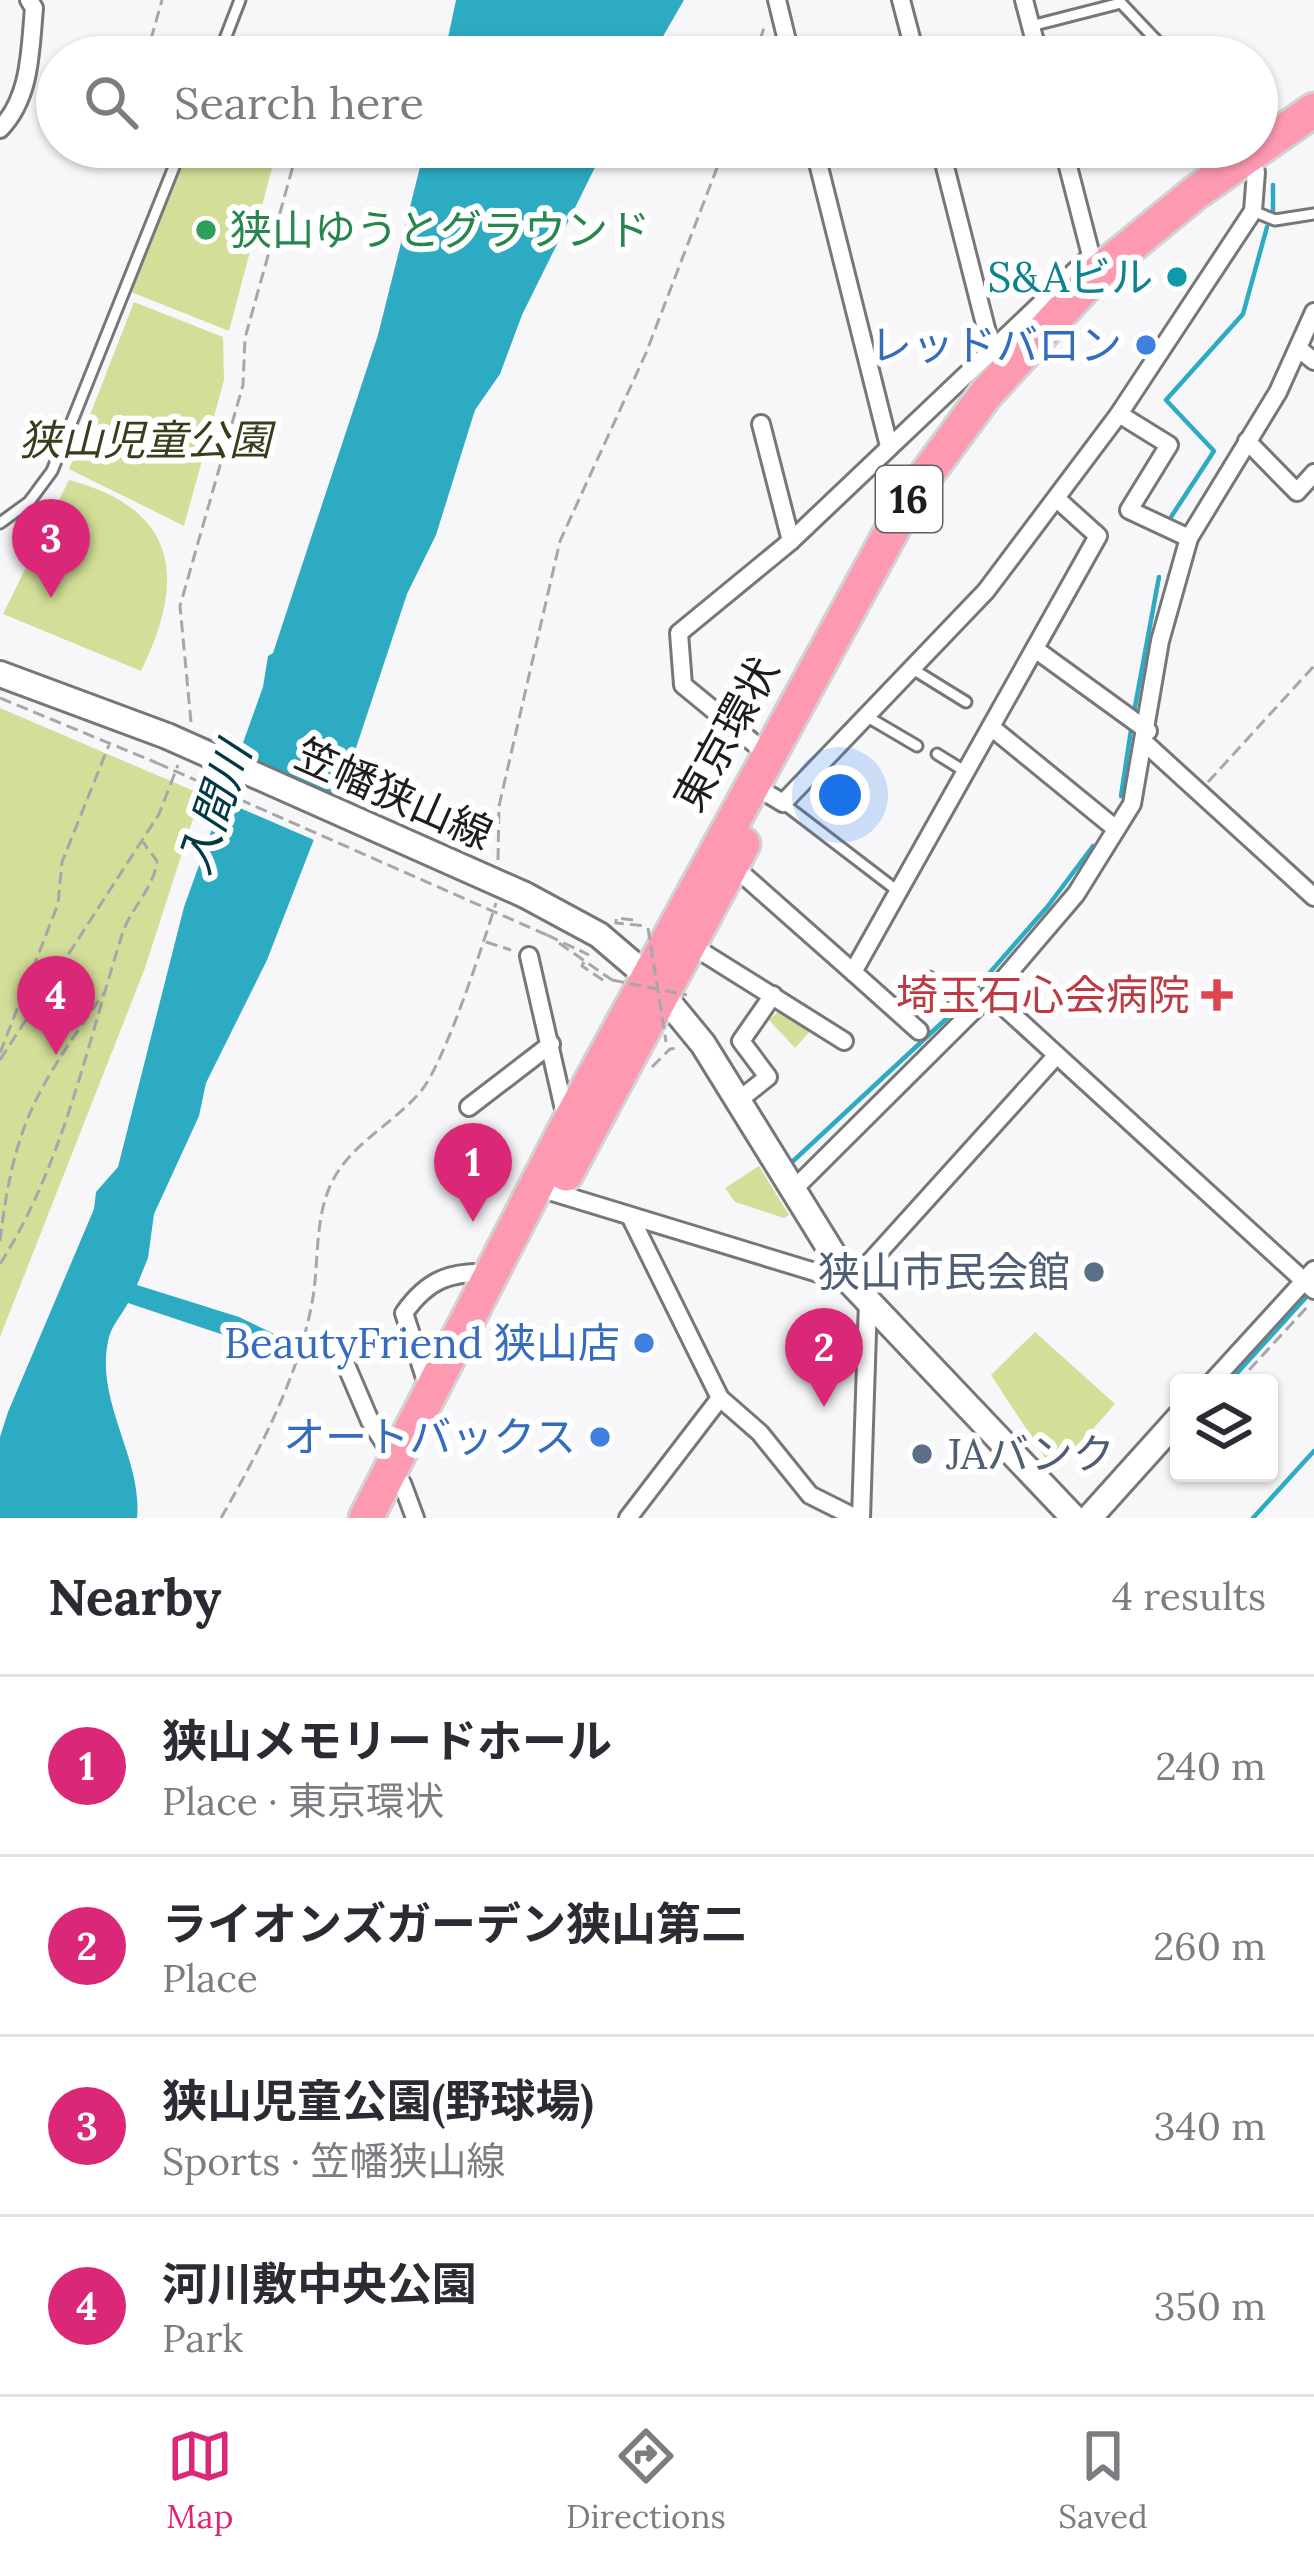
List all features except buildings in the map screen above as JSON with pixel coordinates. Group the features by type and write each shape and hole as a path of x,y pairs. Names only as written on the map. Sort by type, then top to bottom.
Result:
{"highway":[{"name":"東京環状","path":"1278,138 1314,110"},
{"name":"東京環状","path":"1278,148 1314,136"},
{"name":"東京環状","path":"366,1518 402,1501 546,1190 568,1124 664,989 767,754 882,543 942,450 1093,265 1238,168"},
{"name":"東京環状","path":"402,1501 430,1393 491,1273 546,1190 775,798 896,551 998,408 1105,289 1242,168"}],"street":[{"path":"0,129 14,114 28,74 34,8 29,0"},
{"path":"777,0 786,36"},
{"path":"901,0 910,36"},
{"path":"1024,0 1034,36"},
{"path":"819,168 889,446"},
{"path":"945,168 992,352"},
{"path":"767,754 683,685 679,633 791,541 889,446 1093,265 1068,168"},
{"path":"775,798 866,716 986,591 1057,499 1253,212 1256,168"},
{"path":"792,1191 990,994 1076,894 1132,804 1160,640 1189,538 1299,349 1314,312"},
{"path":"1299,349 1314,361"},
{"path":"1119,414 1169,445 1129,510 1189,538"},
{"path":"761,424 791,541"},
{"path":"1247,441 1297,492 1314,473"},
{"path":"853,973 1098,536 1057,499"},
{"path":"1035,649 1147,737 1199,793 1314,897"},
{"name":"笠幡狭山線","path":"0,674 178,735 525,895 598,935 664,989 860,1292 1074,1518"},
{"path":"991,727 1116,829"},
{"path":"732,865 919,1031"},
{"path":"691,944 844,1041"},
{"path":"529,956 568,1124"},
{"path":"990,994 1311,1285 1220,1374"},
{"path":"739,1100 767,1077 741,1041 773,995"},
{"path":"469,1107 550,1044"},
{"path":"632,1220 720,1398 760,1433 810,1495 859,1518 860,1292 1056,1056"},
{"path":"546,1190 860,1292"},
{"path":"430,1393 404,1313 416,1296 446,1275 491,1273"},
{"path":"344,1358 402,1501"},
{"path":"628,1518 720,1398"},
{"path":"1089,1518 1170,1428"}],"lane":[{"path":"226,36 240,0"},
{"path":"1031,26 1121,3 1152,36"},
{"path":"0,523 29,502 52,471 174,168"},
{"path":"1253,212 1275,220 1314,214"},
{"path":"911,668 966,702"},
{"path":"866,716 917,746"},
{"path":"937,754 966,772"},
{"path":"775,798 899,892"},
{"path":"896,1011 929,977 952,993 960,1024"},
{"path":"919,1031 930,1053"}],"path":[{"path":"152,36 162,0"},
{"path":"761,36 767,19"},
{"path":"178,735 180,606 243,385 245,338 292,168"},
{"path":"500,868 499,806 560,542 646,353 717,168"},
{"path":"1199,793 1314,666"},
{"path":"0,698 547,935 612,980 664,989"},
{"path":"0,1053 58,904 62,862 109,746"},
{"path":"0,1060 142,841 179,761"},
{"path":"0,1264 48,1163 122,932 156,872 154,851 142,841"},
{"path":"221,1518 256,1457 289,1380 311,1310 323,1204 333,1180 346,1160 424,1087 497,901"},
{"path":"633,920 616,918 616,923 648,928 664,989 666,1042 650,1066 655,1069 670,1049 679,1048"},
{"path":"484,941 529,956"},
{"path":"586,961 582,966 607,983"},
{"path":"0,1240 8,1169 26,1113 105,991"},
{"path":"1245,1374 1311,1285"}],"green space":[{"name":"狭山ゆうとグラウンド","path":"181,168 272,168 229,331 131,292"},
{"name":"狭山児童公園","path":"134,302 223,337 224,380 184,526 69,469"},
{"path":"69,480 133,509 152,529 163,552 164,607 141,671 3,614"},
{"path":"0,708 201,794 145,968 0,1337"},
{"path":"781,1009 813,1028 795,1048 769,1020"},
{"path":"759,1166 789,1215 784,1218 735,1202 725,1188"},
{"path":"1035,1332 1115,1404 1062,1464 1052,1468 991,1375"}],"water":[{"path":"456,0 684,0 663,36 448,36"},
{"name":"入間川","path":"420,168 595,168 522,315 500,374 475,410 436,535 407,594 353,757 332,793 267,960 206,1083 199,1116 154,1214 148,1258 137,1285 239,1317 301,1347 299,1356 128,1303 110,1333 106,1360 112,1406 133,1473 137,1518 0,1518 0,1437 94,1209 96,1192 118,1167 184,907 263,687 268,656 273,653 378,335"}],"pier":[{"path":"232,755 336,800 321,843 217,798"}],"waterway":[{"path":"1273,185 1273,212"},
{"path":"1171,517 1214,451 1166,400 1243,314 1267,227"},
{"path":"1134,712 1159,577"},
{"path":"1121,796 1131,730"},
{"path":"965,1001 1093,846"},
{"path":"791,1163 947,1018"},
{"path":"1236,1374 1309,1294"},
{"path":"1153,1465 1170,1446"},
{"path":"1253,1518 1314,1451"}],"place":[{"name":"狭山ゆうとグラウンド","path":"206,230"},
{"name":"S&Aビル","path":"1177,277"},
{"name":"レッドバロン","path":"1146,345"},
{"name":"狭山児童公園(野球場)","path":"51,598"},
{"name":"埼玉石心会病院","path":"1217,995"},
{"name":"河川敷中央公園","path":"56,1055"},
{"name":"狭山メモリードホール","path":"473,1222"},
{"name":"狭山市民会館","path":"1094,1272"},
{"name":"BeautyFriend 狭山店","path":"644,1343"},
{"name":"ライオンズガーデン狭山第二","path":"824,1407"},
{"name":"オートバックス","path":"600,1437"},
{"name":"JAバンク","path":"922,1454"}]}
